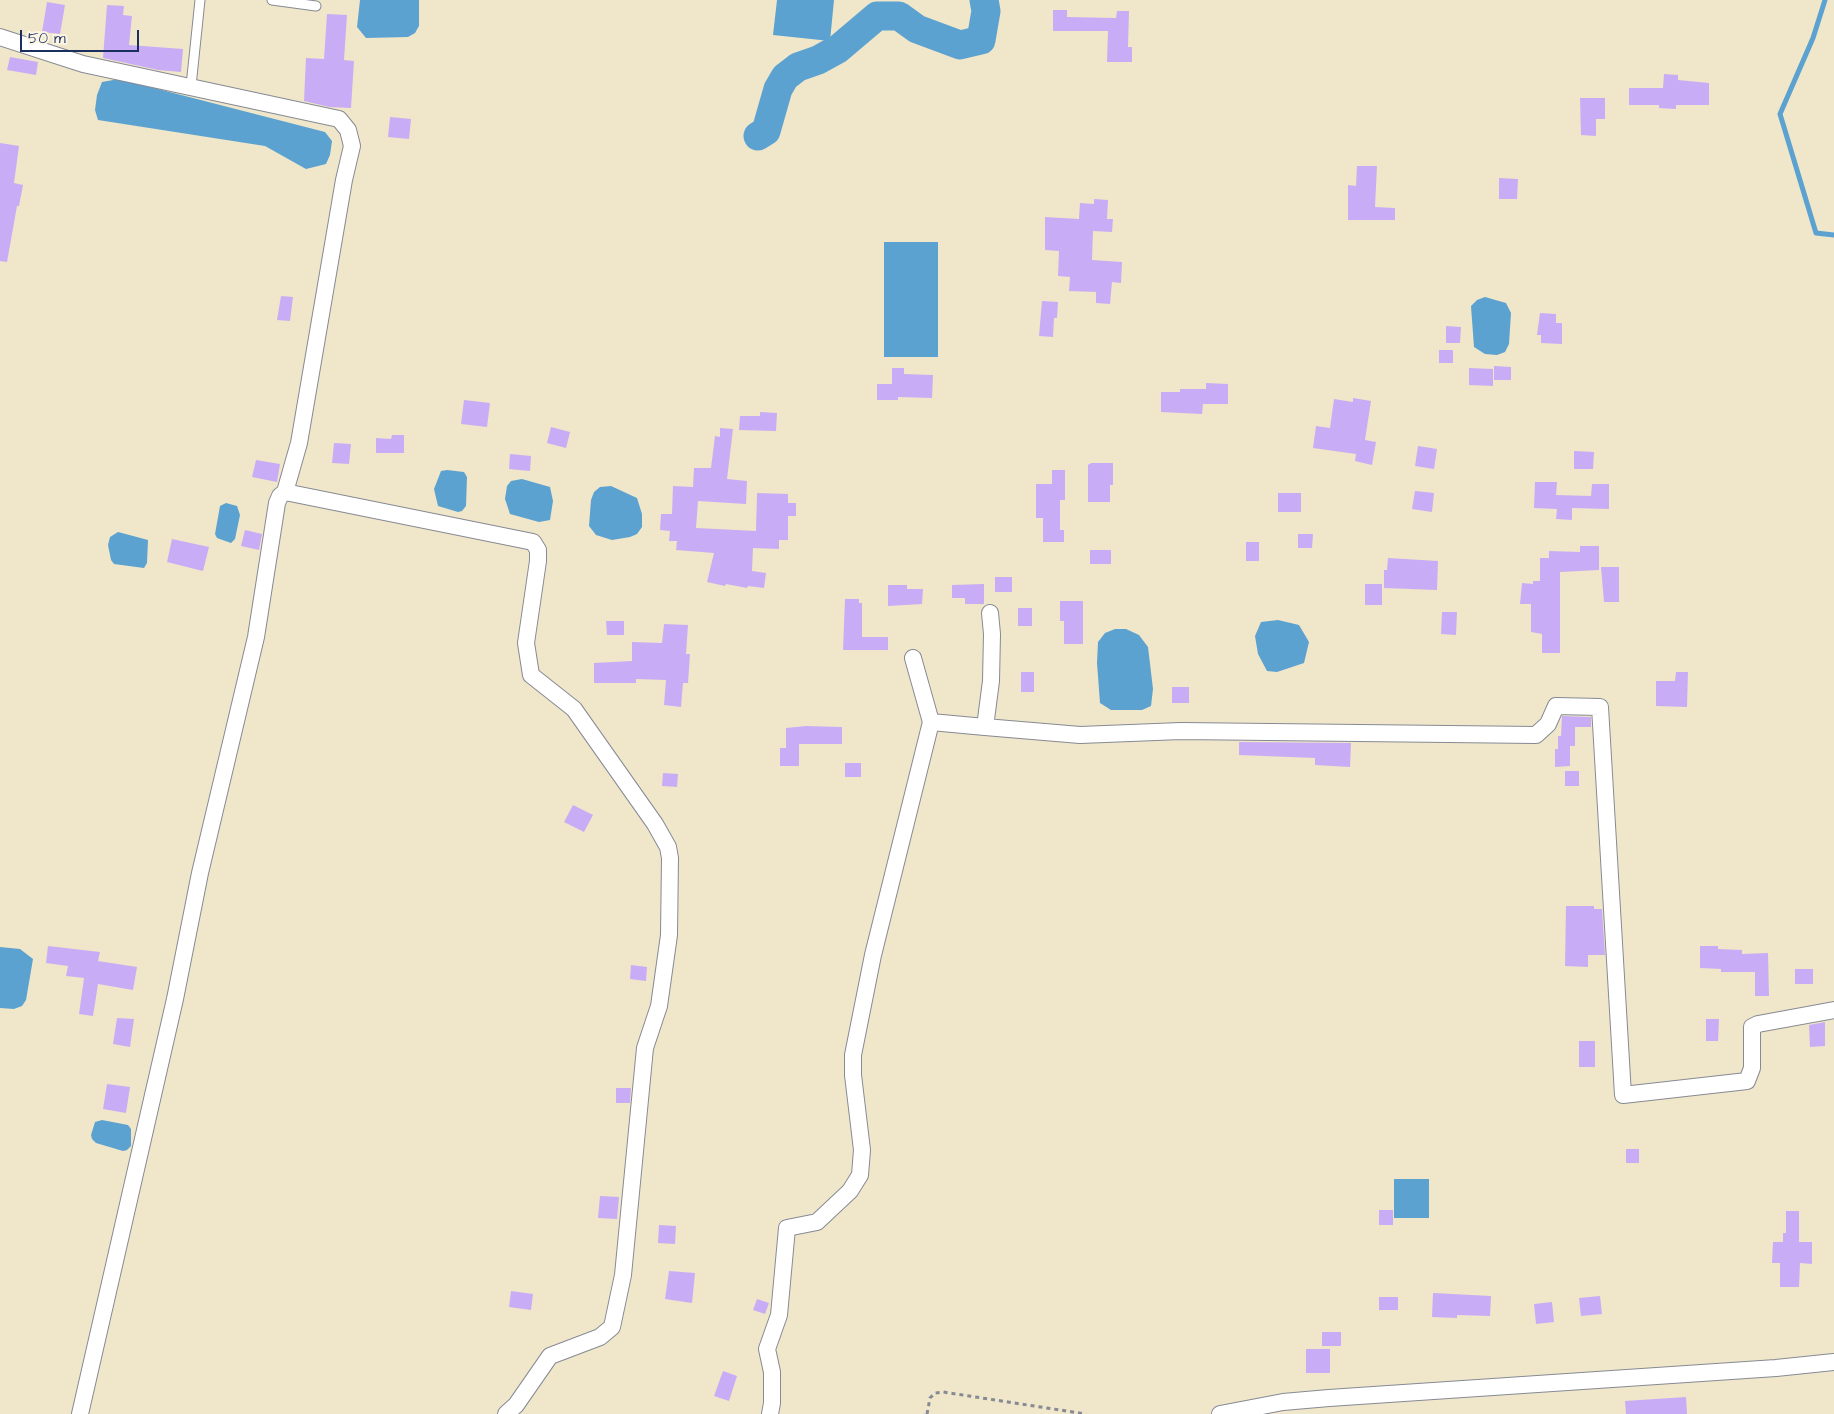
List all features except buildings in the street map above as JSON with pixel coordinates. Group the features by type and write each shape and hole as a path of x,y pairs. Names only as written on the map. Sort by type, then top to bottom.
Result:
{"street":[{"path":"0,36 83,64 191,86 339,120 348,130 352,146 299,444 285,492 280,496 277,503 256,636 200,873 175,999 80,1414"},
{"path":"285,492 533,542 538,550 538,561 526,643 530,674 574,709 655,824 668,847 670,858 668,935 658,1006 645,1048 622,1274 612,1327 600,1337 550,1356 516,1405 506,1414"},
{"path":"985,727 991,680 992,634 990,613"},
{"path":"770,1414 772,1372 767,1349 778,1314 787,1228 817,1222 850,1190 860,1175 862,1150 853,1075 853,1055 873,955 931,722 913,658"},
{"path":"931,722 1080,735 1181,730 1536,736 1548,724 1556,706 1600,707 1622,1095 1747,1081 1752,1068 1752,1027 1758,1024 1834,1010"},
{"path":"1220,1414 1283,1402 1329,1398 1776,1368 1834,1362"}],"lane":[{"path":"191,86 200,0"},
{"path":"272,0 316,6"}],"path":[{"path":"927,1414 930,1398 935,1393 943,1392 1086,1414"}],"water":[{"path":"360,0 419,0 419,26 415,33 408,37 366,38 357,27"},
{"path":"777,0 834,0 830,41 773,35"},
{"path":"119,79 325,132 332,141 330,155 326,164 306,169 265,146 98,120 95,110 97,95 102,82"},
{"path":"884,242 938,242 938,357 884,357"},
{"path":"1485,297 1506,303 1511,313 1509,344 1505,352 1497,355 1485,354 1474,347 1471,306 1477,300"},
{"path":"441,471 464,472 467,477 466,506 462,511 458,512 438,506 434,489"},
{"path":"522,479 550,487 553,501 550,520 539,522 510,514 505,499 507,486 511,481"},
{"path":"611,486 637,498 642,514 642,527 637,534 612,540 596,535 589,526 591,500 594,492 600,487"},
{"path":"226,503 237,506 240,515 235,539 231,543 217,538 215,534 220,506"},
{"path":"118,532 148,540 147,563 144,568 114,564 111,560 108,545 110,537"},
{"path":"1278,620 1299,625 1309,642 1304,663 1277,672 1267,671 1258,654 1255,636 1261,622"},
{"path":"1115,629 1126,629 1139,635 1148,647 1153,689 1151,706 1142,710 1111,710 1100,703 1097,663 1098,642 1105,633"},
{"path":"0,947 20,949 33,959 26,1000 22,1006 14,1009 0,1008"},
{"path":"102,1120 128,1125 131,1129 131,1146 127,1150 123,1151 96,1143 92,1139 91,1135 95,1122"},
{"path":"1394,1179 1429,1179 1429,1218 1394,1218"}],"waterway":[{"path":"758,136 766,131 778,89 785,77 798,67 818,60 838,49 877,16 899,16 917,29 960,45 981,40 986,11 984,0"},
{"path":"1825,0 1813,38 1780,114 1816,233 1834,235"}]}
